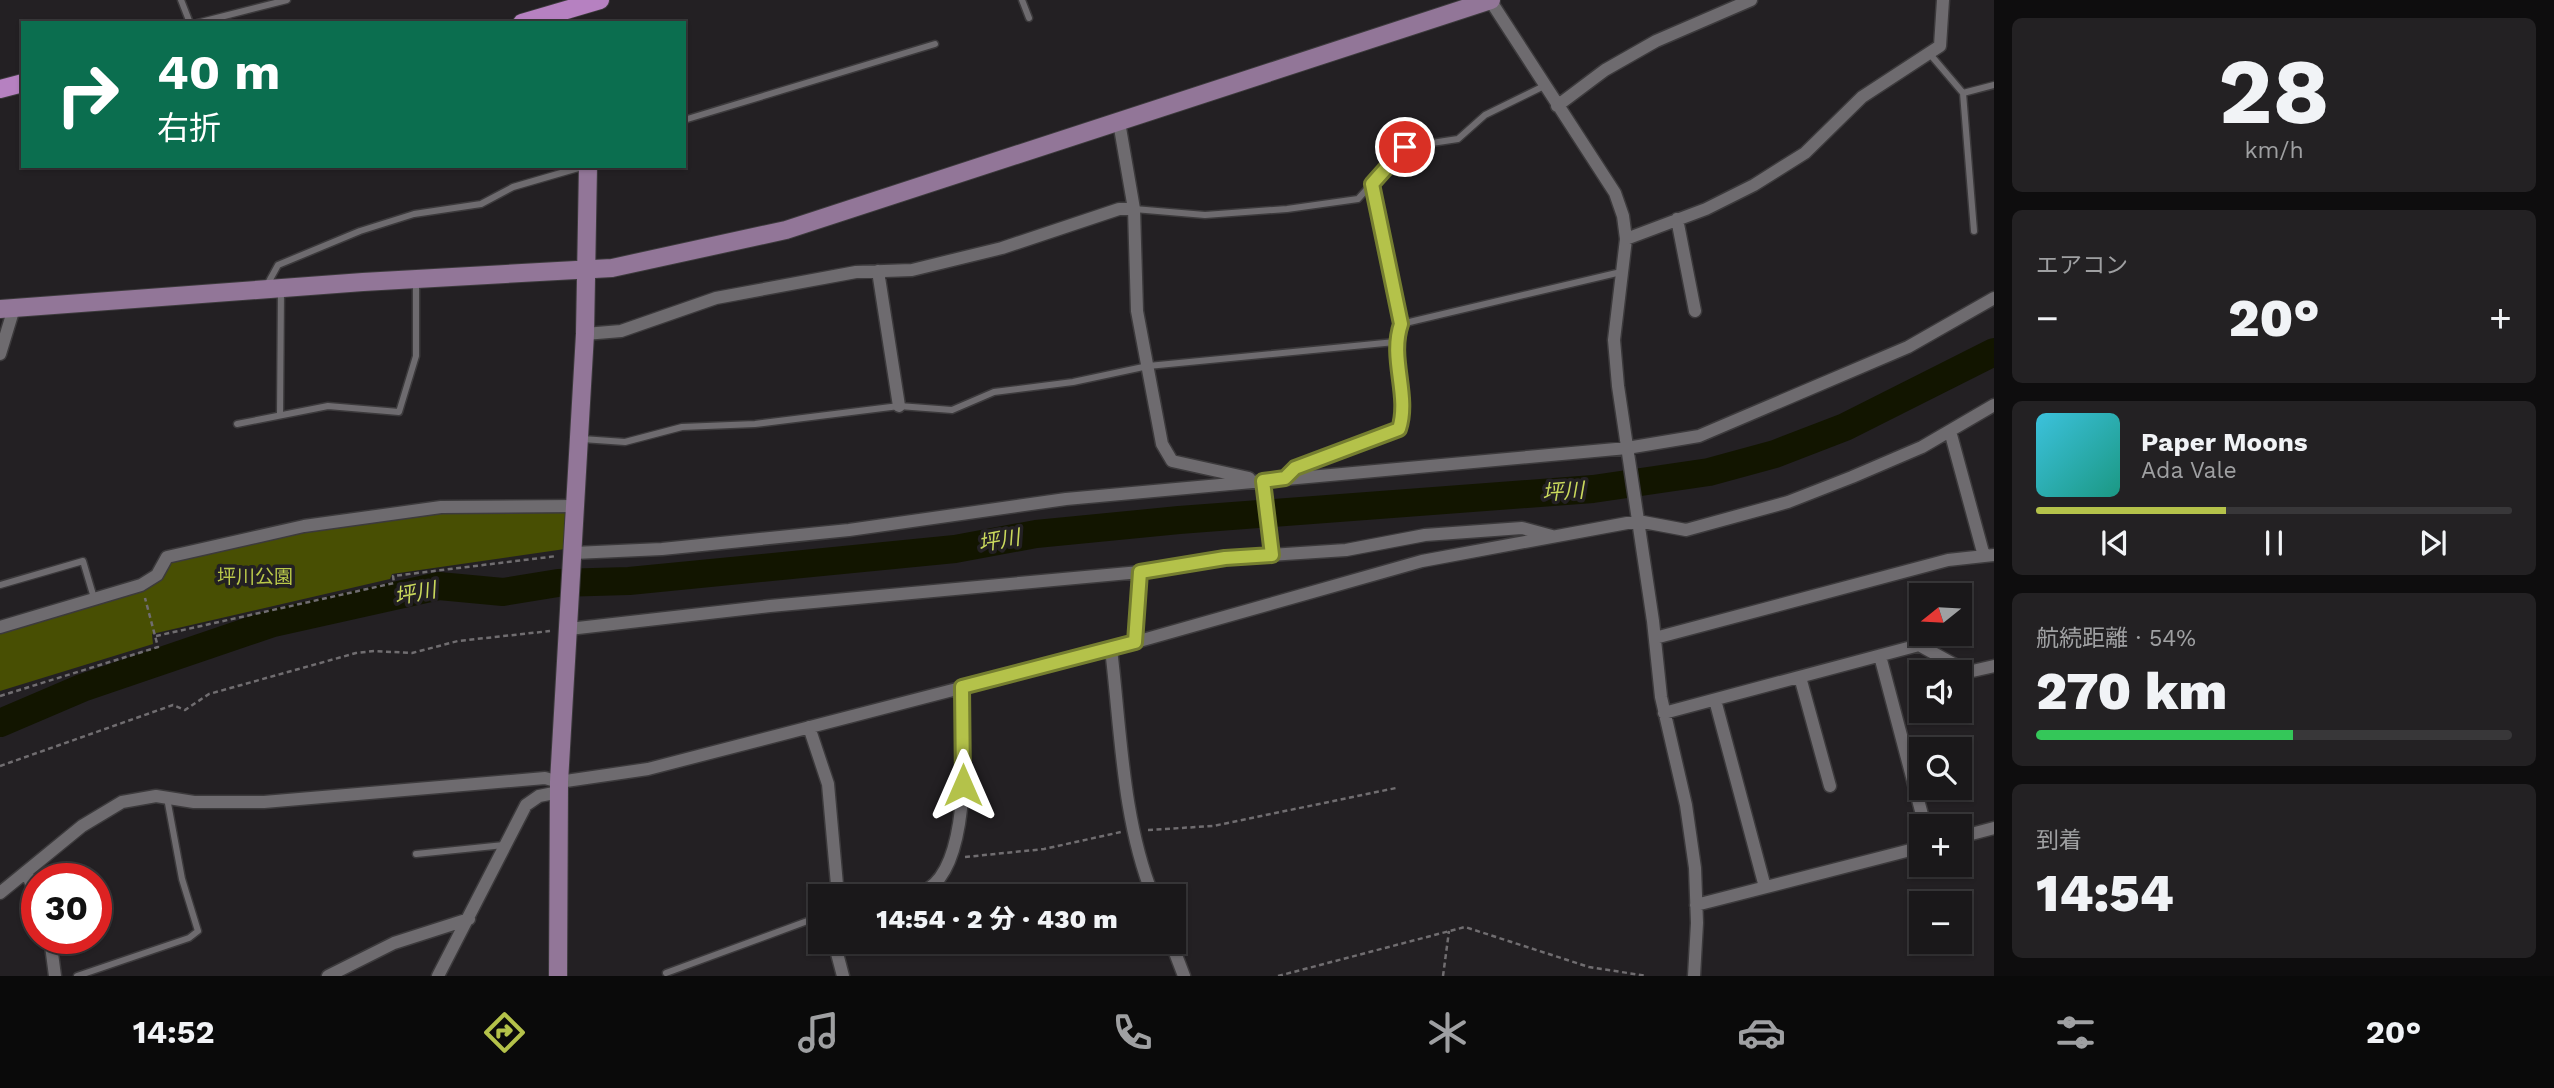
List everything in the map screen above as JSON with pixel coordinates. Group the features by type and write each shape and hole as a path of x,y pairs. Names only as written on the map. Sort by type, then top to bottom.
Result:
{"main road":[{"path":"530,21 600,0"},
{"path":"0,89 21,84"}],"street":[{"path":"0,354 7,309 416,279 612,268 786,230 1490,0 1615,193 1623,216 1626,239 1614,340 1664,713 1686,805 1696,905 1694,976"},
{"path":"1557,106 1605,70 1656,41 1751,0"},
{"path":"1626,239 1754,185 1805,153 1862,97 1940,46 1943,0"},
{"path":"1119,122 1134,209 1137,311 1162,444 1172,461 1264,486"},
{"path":"558,976 559,787 574,558 588,268 587,168"},
{"path":"585,334 621,331 716,298 856,272 912,271 1002,248 1119,209 1134,209"},
{"path":"1677,219 1695,311"},
{"path":"878,271 899,406"},
{"path":"574,558 836,531 1066,499 1264,486 1285,478 1628,453 1699,436 1908,346 1994,298"},
{"path":"438,976 526,805 559,787 648,769 1111,649 1422,561 1638,521 1686,530 1788,502 1922,447 1994,405"},
{"path":"1655,638 1948,560 1989,556 1950,431"},
{"path":"1264,486 1271,550"},
{"path":"0,627 141,585 157,575 167,557 304,526 441,507 576,506"},
{"path":"569,625 1140,572 1271,550 1346,550 1424,535 1522,528 1556,537"},
{"path":"1135,642 1140,572"},
{"path":"1664,713 1919,645 1968,672 1994,666"},
{"path":"1111,649 1134,831 1139,862 1148,884"},
{"path":"1880,656 1921,814"},
{"path":"1800,677 1830,786"},
{"path":"932,884 957,843 963,785 962,687"},
{"path":"1715,700 1765,887"},
{"path":"809,727 828,784 837,884"},
{"path":"37,863 82,826 122,802 156,796 194,802 264,802 545,778 559,787"},
{"path":"1972,834 1994,828"},
{"path":"1696,905 1909,850"},
{"path":"0,893 21,876"},
{"path":"328,976 394,943 469,919"},
{"path":"52,954 55,976"},
{"path":"837,954 843,976"},
{"path":"1176,954 1184,976"}],"lane":[{"path":"181,0 189,21"},
{"path":"205,21 287,0"},
{"path":"1022,0 1029,18"},
{"path":"686,119 935,44"},
{"path":"1929,53 1963,93 1974,231"},
{"path":"1963,93 1994,85"},
{"path":"1134,209 1205,215 1287,209 1358,199 1405,147 1458,139 1485,115 1544,86"},
{"path":"280,415 273,289 278,265 360,231 414,214 481,204 513,187 580,168"},
{"path":"1285,478 1295,468 1399,429 1404,414 1395,342 1401,324 1372,184"},
{"path":"1401,324 1621,272"},
{"path":"237,424 328,406 399,412 416,356 416,279"},
{"path":"580,439 625,442 682,427 755,424 899,406 952,410 994,392 1073,382 1149,366 1395,342"},
{"path":"0,585 83,561 95,600"},
{"path":"77,976 189,939 198,931 183,878 167,798"},
{"path":"416,854 506,845"},
{"path":"666,973 808,921"}],"path":[{"path":"156,636 394,583 393,576 574,558"},
{"path":"0,696 159,647 141,585"},
{"path":"0,766 173,705 185,710 209,694 356,653 412,653 458,641 569,625"},
{"path":"948,859 1044,849 1109,833 1213,826 1396,788"},
{"path":"1278,976 1375,953 1449,929 1465,927 1589,967 1647,976"},
{"path":"1443,976 1449,929"}],"green space":[{"name":"坪川公園","path":"567,509 565,549 392,574 390,579 152,634 153,644 0,691 0,631 151,586 173,560 303,530 441,510"}],"waterway":[{"name":"坪川","path":"0,723 82,688 273,623 439,586 503,592 558,583 629,581 955,549 1036,534 1179,520 1593,489 1709,472 1775,454 1845,427 1994,352"}],"route":[{"path":"963,785 962,687 1135,642 1140,572 1225,558 1272,555 1263,481 1285,478 1295,468 1399,429 1404,414 1395,342 1401,324 1372,184 1405,147"}]}
